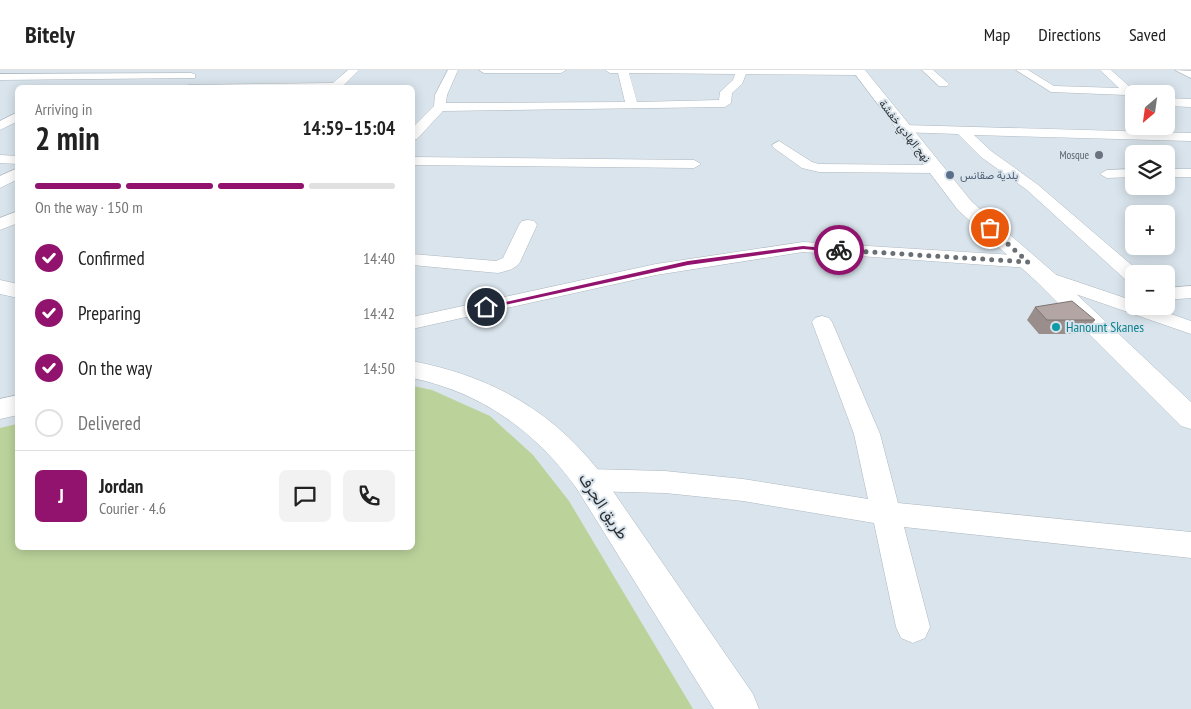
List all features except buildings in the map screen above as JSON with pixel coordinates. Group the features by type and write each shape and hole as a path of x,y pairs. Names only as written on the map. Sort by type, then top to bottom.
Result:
{"main road":[{"name":"نهج الهادي خفشة","path":"858,71 965,206 1045,277 1191,419"},
{"path":"0,287 15,290"},
{"name":"طريق الجرف","path":"415,370 446,377 507,404 537,425 560,445 588,480 738,709"},
{"path":"0,409 15,406"}],"street":[{"path":"16,85 42,70"},
{"path":"76,85 106,70"},
{"path":"337,85 354,70"},
{"path":"415,133 440,107 441,95 453,70"},
{"path":"484,70 561,70"},
{"path":"610,70 858,71"},
{"path":"623,70 632,106"},
{"path":"927,70 943,84"},
{"path":"1022,70 1051,89 1125,100"},
{"path":"1106,70 1125,93"},
{"path":"1180,70 1191,75"},
{"path":"440,107 632,106 725,103 726,92 738,82 742,71"},
{"path":"0,77 31,78 195,73"},
{"path":"177,85 195,73"},
{"path":"216,85 227,76"},
{"path":"6,90 15,86"},
{"path":"1175,102 1191,103"},
{"path":"0,126 15,118"},
{"path":"904,128 1191,137"},
{"path":"962,131 986,154 1032,187 1125,270"},
{"path":"779,145 806,165 819,168 935,169"},
{"path":"0,159 15,160"},
{"path":"415,161 694,164"},
{"path":"1175,164 1188,173"},
{"path":"1107,174 1125,173"},
{"path":"1175,173 1188,173"},
{"path":"0,182 15,174"},
{"path":"0,225 15,218"},
{"path":"415,259 498,267 505,266 511,262 528,225"},
{"path":"415,322 688,263 803,247 1028,262"},
{"path":"1045,277 1125,302"},
{"path":"1175,293 1191,292"},
{"path":"1165,315 1191,328"},
{"path":"822,322 867,434 884,514 913,627"},
{"path":"588,480 665,482 743,490 884,514 1191,545"}],"green space":[{"path":"415,386 432,390 490,416 533,455 569,501 693,709 0,709 0,428 15,424 15,550 415,550"}],"way so far":[{"path":"839,250 1028,262 990,228"}],"place":[{"name":"Mosque","path":"1099,155"},
{"name":"بلدية صقانس","path":"950,175"},
{"name":"Hanount Skanes","path":"1056,327"}],"route":[{"path":"486,307 688,263 803,247 839,250"}]}
